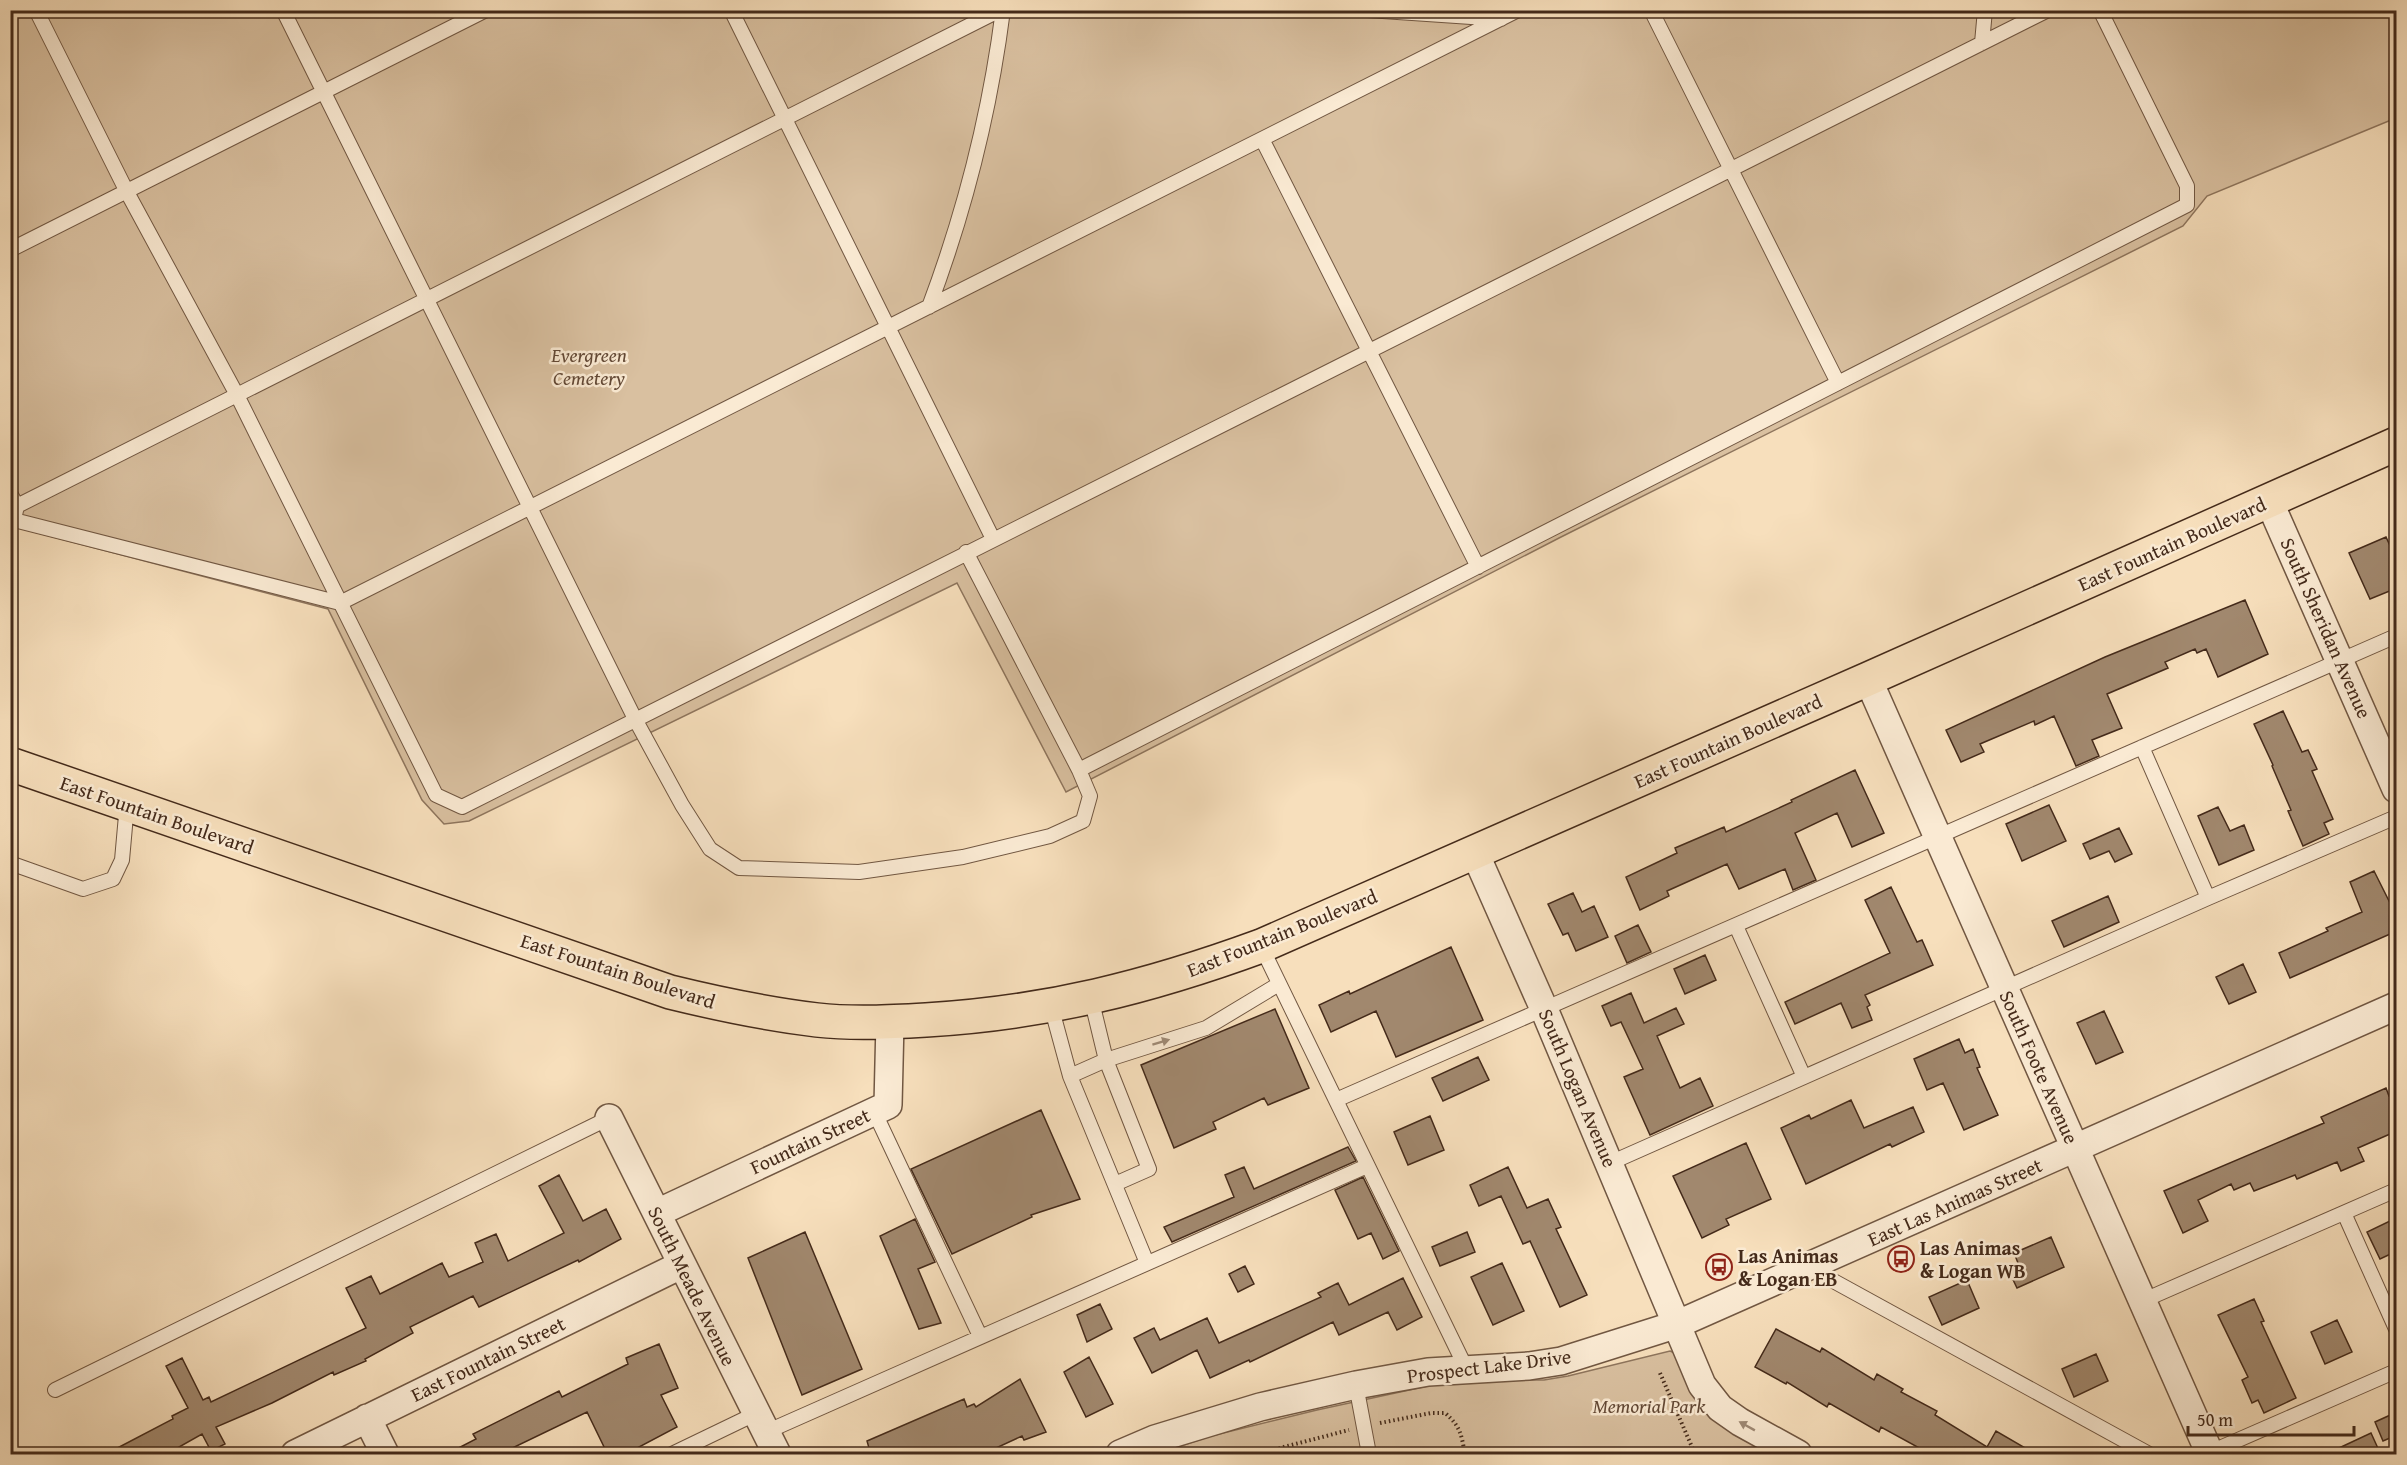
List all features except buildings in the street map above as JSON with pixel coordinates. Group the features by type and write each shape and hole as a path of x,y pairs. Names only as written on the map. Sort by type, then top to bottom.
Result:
{"main road":[{"name":"East Fountain Boulevard","path":"10,764 670,992 731,1007 819,1020 890,1022 974,1017 1091,998 1192,970 1261,946 2397,444"}],"street":[{"name":"South Sheridan Avenue","path":"2269,501 2397,789"},
{"name":"South Foote Avenue","path":"1868,679 2209,1454"},
{"name":"South Logan Avenue","path":"1475,853 1678,1324"},
{"name":"East Las Animas Street","path":"1678,1324 2397,1006"},
{"name":"Fountain Street","path":"657,1213 888,1105 890,1022"},
{"name":"South Meade Avenue","path":"609,1118 766,1434"},
{"name":"East Fountain Street","path":"295,1455 681,1265"},
{"name":"Prospect Lake Drive","path":"1120,1455 1155,1439 1260,1407 1356,1385 1419,1374 1561,1361 1678,1324"},
{"path":"1678,1324 1702,1385 1720,1408 1798,1455"},
{"path":"367,1418 385,1455"}],"lane":[{"path":"36,10 127,192 237,395 436,795 462,807 2048,10"},
{"path":"284,10 635,719 682,805 710,849 739,868 859,872 963,857 1050,836 1083,821 1090,796 1079,770 966,552"},
{"path":"10,250 486,10"},
{"path":"731,10 993,539"},
{"path":"14,515 237,395 1002,10"},
{"path":"929,307 948,254 976,159 996,68 1002,10"},
{"path":"1368,10 1502,19"},
{"path":"14,515 340,603 1518,10"},
{"path":"1651,10 1838,383"},
{"path":"1982,43 1985,10"},
{"path":"1079,770 2187,205 2187,186 2100,10"},
{"path":"1262,139 1478,567"},
{"path":"10,493 14,515"},
{"path":"1336,1100 2397,636"},
{"path":"2142,747 2208,898"},
{"path":"10,863 83,889 113,879 122,860 127,804"},
{"path":"1610,1163 2208,898 2397,817"},
{"path":"1736,926 1804,1077"},
{"path":"1261,946 1466,1368"},
{"path":"1070,1076 1106,1060 1206,1028 1279,984"},
{"path":"1091,998 1106,1060 1149,1169 1115,1184"},
{"path":"1051,1006 1070,1076 1147,1263"},
{"path":"874,1111 980,1336"},
{"path":"55,1390 609,1118"},
{"path":"672,1455 766,1434 980,1336 1367,1166"},
{"path":"2142,1301 2397,1190"},
{"path":"2344,1213 2397,1329"},
{"path":"1820,1262 1827,1278 2149,1455"},
{"path":"2209,1454 2397,1371"},
{"path":"1356,1385 1369,1455"}],"path":[{"path":"1660,1372 1695,1455"},
{"path":"1601,1455 1604,1450 1610,1455"}],"green space":[{"name":"Evergreen Cemetery","path":"2396,10 2396,118 2207,196 2183,226 1561,537 1066,792 957,583 469,821 444,824 422,800 328,609 11,526 10,11"},
{"name":"Memorial Park","path":"1670,1351 1679,1355 1699,1396 1724,1427 1770,1454 1156,1454 1211,1436 1437,1384 1479,1380 1544,1380"}],"place":[{"name":"Las Animas & Logan WB","path":"1901,1259"},
{"name":"Las Animas & Logan EB","path":"1719,1267"}]}
